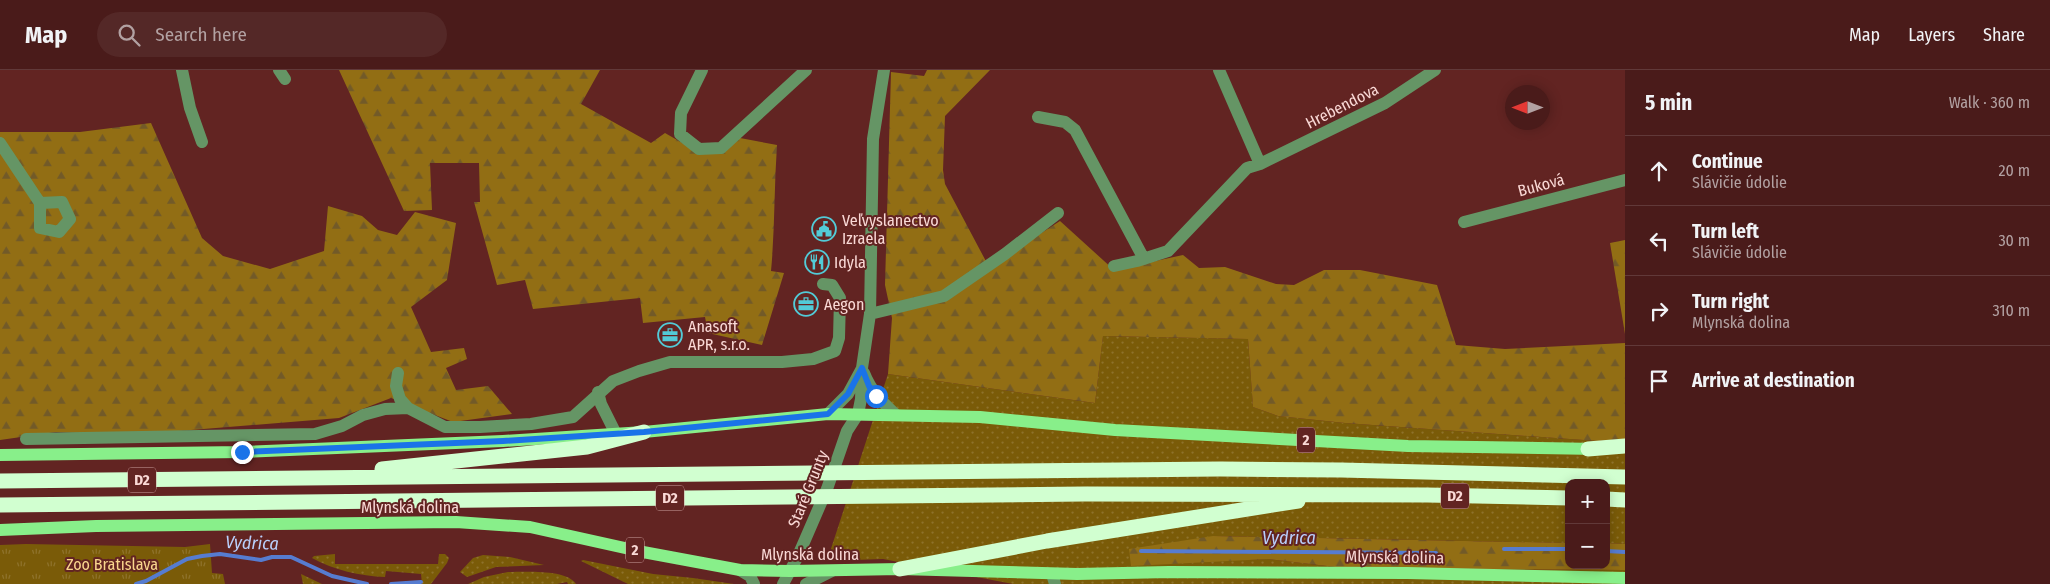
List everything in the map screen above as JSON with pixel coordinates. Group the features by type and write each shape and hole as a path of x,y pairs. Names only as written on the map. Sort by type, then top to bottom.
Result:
{"highway":[{"path":"285,479 587,448 644,432"},
{"path":"1588,449 1625,448"},
{"name":"D2","path":"0,482 1220,469 1351,470 1625,477"},
{"name":"D2","path":"0,505 1065,494 1341,494 1565,498"},
{"path":"900,569 1057,539 1341,494"},
{"path":"1610,499 1625,500"}],"main road":[{"name":"2","path":"0,455 242,452 503,441 644,432 828,414 980,418 1115,430 1408,446 1588,449"},
{"name":"Mlynská dolina","path":"0,530 96,526 456,522 530,527 643,552 740,570 832,571 900,569 1053,579 1169,572 1625,578"}],"street":[{"path":"182,70 190,108 202,142"},
{"path":"702,70 681,113 680,134 699,149 721,148 806,70"},
{"path":"852,414 861,399 862,368 875,312 873,138 884,70"},
{"path":"1219,70 1260,164"},
{"name":"Hrebendova","path":"1114,266 1168,251 1247,168 1260,164 1384,103 1434,70"},
{"path":"1038,117 1065,122 1075,130 1144,259"},
{"path":"0,143 40,203"},
{"name":"Buková","path":"1464,222 1625,180"},
{"path":"875,312 944,296 1005,254 1058,213"},
{"path":"398,372 396,386 400,399 408,408 445,427 531,424 574,417 598,392 613,381 670,362 782,362 812,360 835,351 838,338 840,298 832,285 823,284"},
{"path":"828,414 848,394 862,368"},
{"path":"862,368 869,386 876,396 896,415"},
{"path":"598,392 601,404 616,434"},
{"path":"848,394 852,414"},
{"path":"26,439 314,434 342,426 363,415 385,409 408,408"},
{"name":"Staré Grunty","path":"782,584 798,556 827,490 852,414"},
{"path":"740,570 750,576 754,584"},
{"path":"806,584 832,571"}],"green space":[{"path":"339,70 600,70 581,104 651,143 665,133 698,152 740,138 777,145 771,271 784,273 762,345 708,333 705,317 643,323 640,298 533,309 525,280 497,285 474,202 480,202 479,163 430,163 432,210 404,211"},
{"path":"927,70 990,70 945,116 943,170 945,184 989,267 1060,221 1114,270 1183,255 1199,268 1225,267 1276,284 1294,285 1324,270 1360,270 1437,285 1456,345 1505,349 1625,343 1625,439 1598,441 1345,423 1278,416 1253,407 1248,339 1103,336 1095,403 888,374 892,318 885,285 891,72 924,76"},
{"path":"151,123 202,238 223,256 270,269 324,251 328,206 362,216 378,230 397,235 415,212 456,223 447,280 411,307 431,352 464,348 467,359 446,368 456,390 488,386 512,414 453,422 391,398 339,418 129,435 56,432 0,440 0,132 80,132"},
{"path":"1625,240 1625,334 1610,243"},
{"path":"1103,336 1248,339 1253,407 1278,416 1345,423 1598,441 1625,439 1625,544 1610,543 1610,479 1565,479 1565,543 1213,536 1203,561 1268,559 1344,568 1625,570 1625,584 1013,584 883,559 827,561 888,374 1095,403"},
{"path":"1213,536 1565,543 1565,569 1610,569 1610,543 1625,544 1625,570 1344,568 1268,559 1131,566 1129,549"},
{"name":"Zoo Bratislava","path":"210,544 212,573 223,574 225,584 0,584 0,545 185,547"},
{"path":"335,554 335,564 438,564 439,554 445,554 449,558 431,584 422,584 421,574 386,571 385,577 366,575 347,572 312,558 314,556"},
{"path":"483,555 510,557 544,565 496,567 467,577 460,572 473,558"},
{"path":"581,561 653,574 734,584 628,584"},
{"path":"508,572 555,574 571,579 576,584 568,584 567,582 557,584 468,584 484,577"},
{"path":"301,574 322,584 303,584"}],"waterway":[{"name":"Vydrica","path":"1504,549 1565,549"},
{"name":"Vydrica","path":"1141,551 1436,553"},
{"name":"Vydrica","path":"1610,551 1625,552"},
{"name":"Vydrica","path":"136,584 146,581 187,559 220,554 261,560 272,557 291,557 332,576 367,584"},
{"name":"Vydrica","path":"391,584 421,582"}],"place":[{"name":"Veľvyslanectvo Izraela","path":"824,229"},
{"name":"Idyla","path":"817,262"},
{"name":"Aegon","path":"806,304"},
{"name":"Anasoft APR, s.r.o.","path":"670,335"}],"route":[{"path":"242,452 503,441 644,432 828,414 848,394 862,368 869,386 876,396"}]}
